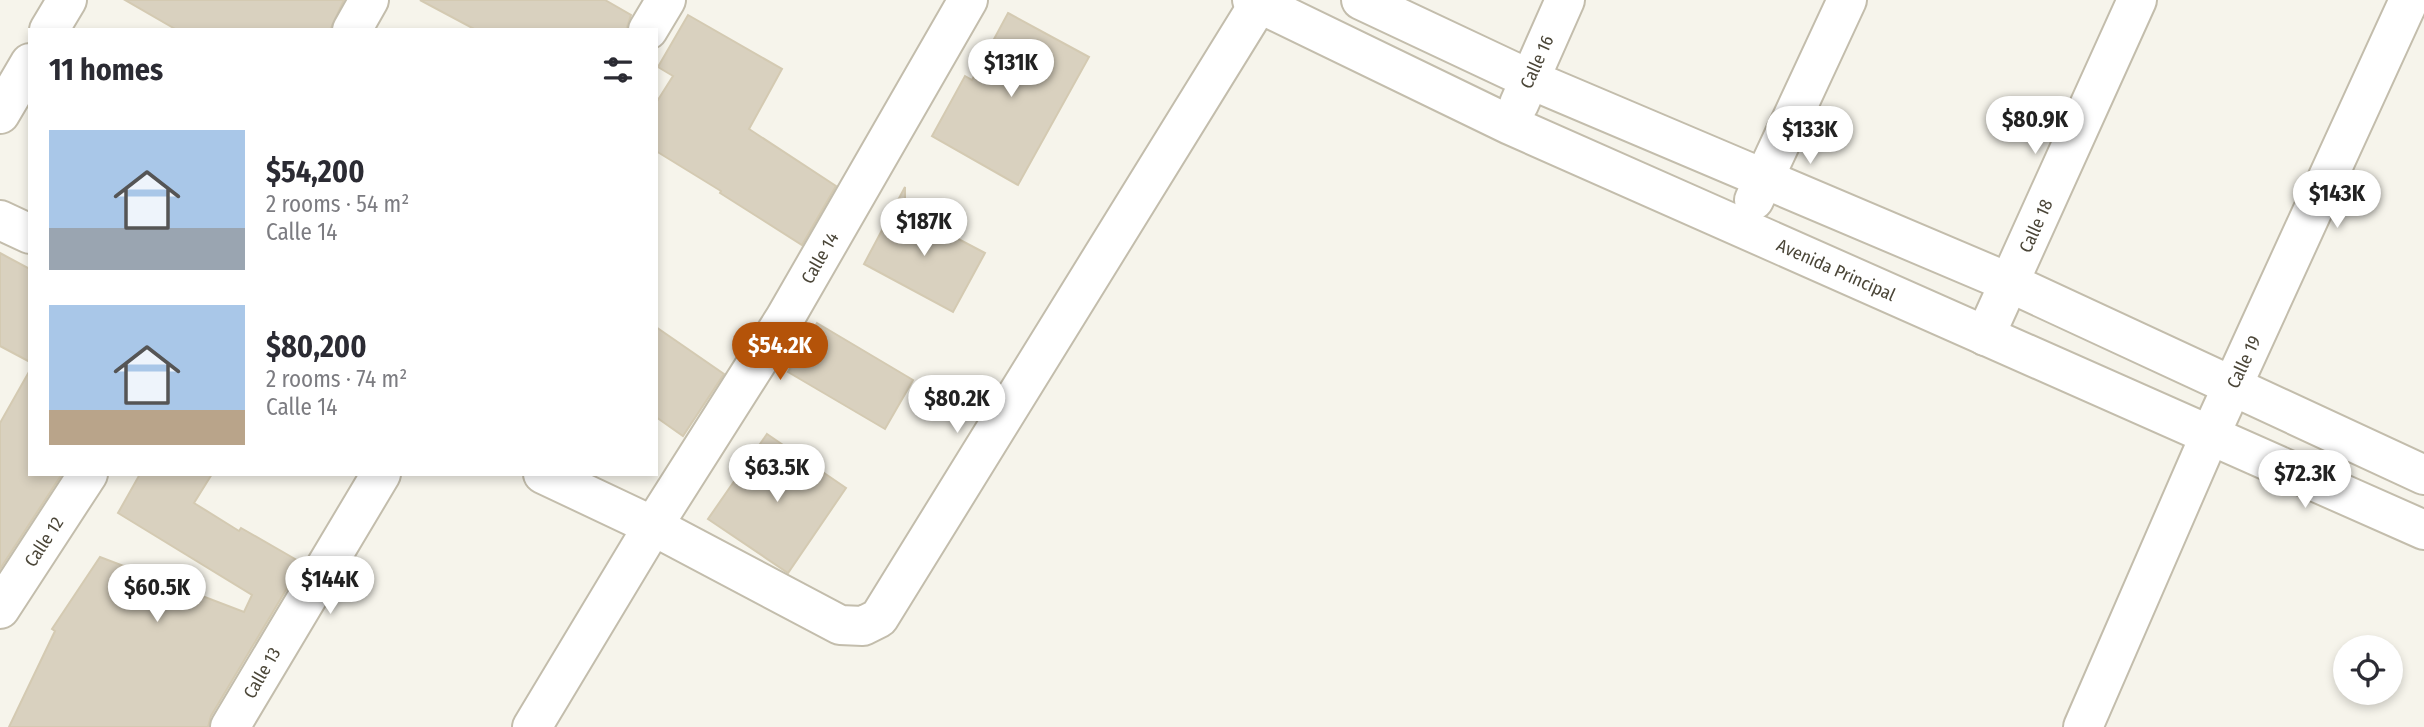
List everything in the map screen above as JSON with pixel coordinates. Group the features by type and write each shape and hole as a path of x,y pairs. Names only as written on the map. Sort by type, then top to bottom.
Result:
{"street":[{"path":"51,28 67,0"},
{"path":"353,28 369,0"},
{"path":"649,28 666,0"},
{"name":"Calle 14","path":"533,727 653,526 785,318 968,0"},
{"path":"1361,0 1529,79 2010,283 2424,475"},
{"name":"Calle 16","path":"1510,125 1565,0"},
{"path":"1742,228 1847,0"},
{"name":"Calle 18","path":"1985,336 2137,0"},
{"name":"Calle 19","path":"2083,727 2210,435 2409,0"},
{"path":"547,476 653,526 841,625 863,626 879,618 1258,1"},
{"name":"Avenida Principal","path":"1258,1 1510,125 2424,530"},
{"path":"0,114 28,66"},
{"path":"0,220 28,233"},
{"name":"Calle 12","path":"0,609 87,476"},
{"name":"Calle 13","path":"230,727 380,476"}],"building":[{"path":"125,0 344,0 331,28 174,28"},
{"path":"420,0 605,0 631,15 627,28 472,28"},
{"path":"1008,13 1089,57 1018,185 932,136 965,76 972,80"},
{"path":"688,15 782,69 749,129 836,186 802,245 658,152 658,100 673,76 658,67"},
{"path":"905,187 905,211 985,253 953,312 864,264"},
{"path":"0,253 28,268 28,361 0,346"},
{"path":"817,323 913,380 885,429 788,372"},
{"path":"658,328 724,374 683,436 658,418"},
{"path":"28,374 28,476 61,476 0,569 0,423"},
{"path":"767,434 846,488 788,573 708,519"},
{"path":"139,476 211,476 194,503 239,531 241,528 302,563 211,716 208,727 9,727 55,631 52,629 100,557 244,612 252,595 118,513"}]}
